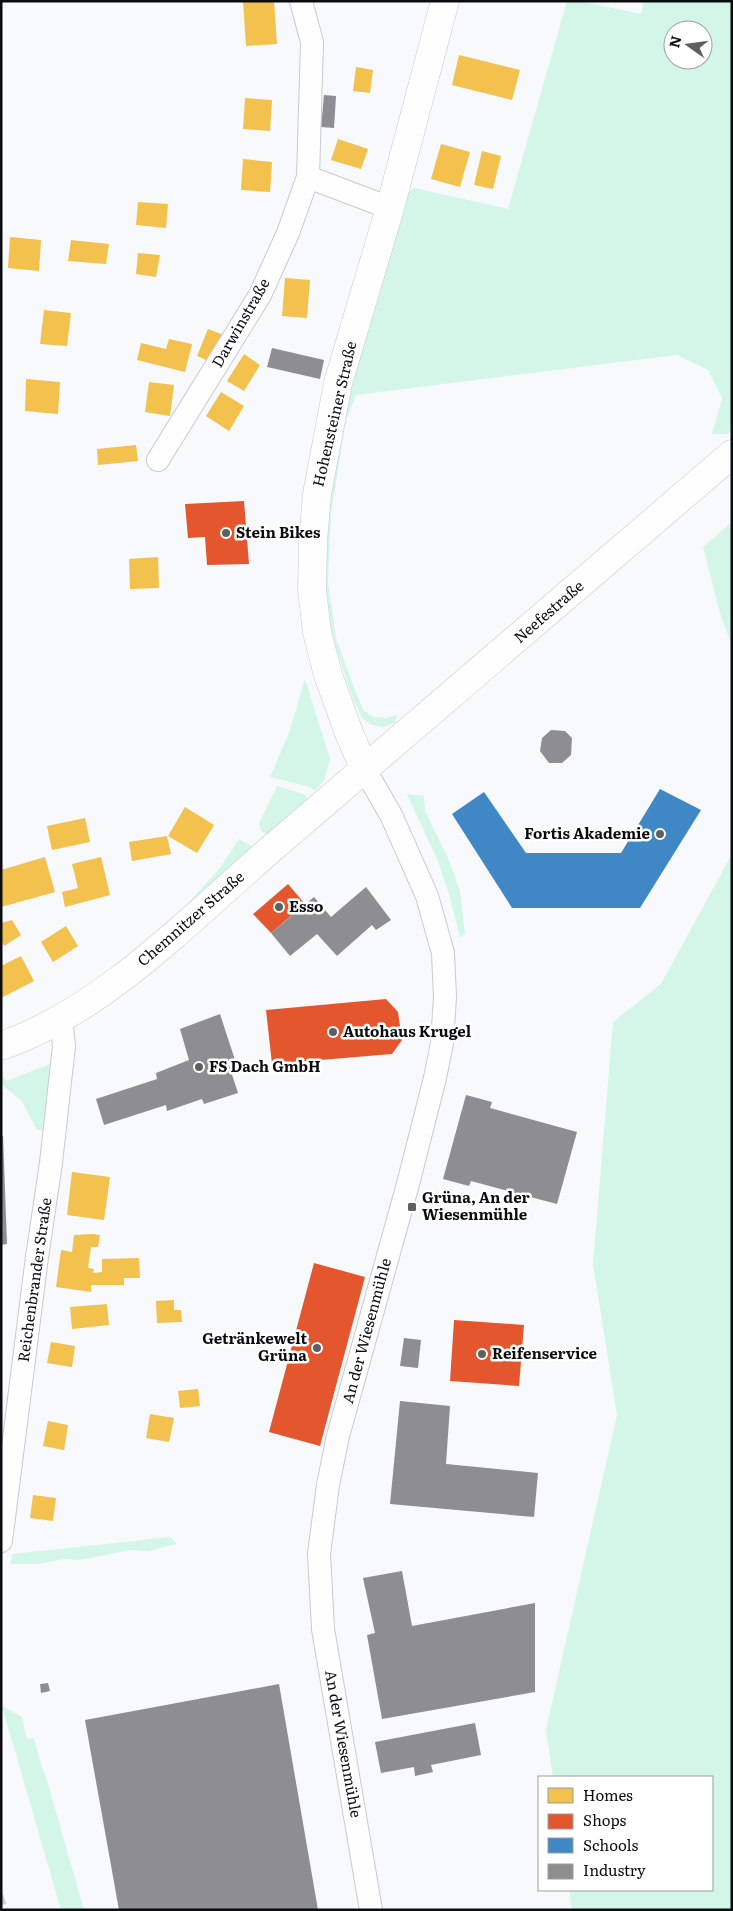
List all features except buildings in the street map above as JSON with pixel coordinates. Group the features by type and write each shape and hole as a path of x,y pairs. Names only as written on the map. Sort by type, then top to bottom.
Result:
{"main road":[{"name":"Hohensteiner Straße","path":"365,770 349,734 328,675 317,632 312,590 317,494 338,383 390,208 444,1"},
{"name":"Neefestraße","path":"365,770 732,454"},
{"name":"Chemnitzer Straße","path":"1,1046 61,1018 112,985 152,954 365,770"}],"street":[{"name":"Darwinstraße","path":"158,460 260,295 288,233 308,177 312,42 302,1"},
{"path":"308,177 390,208"},
{"name":"An der Wiesenmühle","path":"365,770 391,815 427,896 443,953 445,998 442,1042 435,1078 408,1184 338,1436 328,1485 319,1554 323,1629 371,1910"},
{"name":"Reichenbrander Straße","path":"1,1541 52,1153 64,1046 61,1018"}],"green space":[{"path":"567,1 579,1 641,14 644,1 732,1 732,431 727,434 712,434 722,398 708,370 677,355 356,395 346,420 331,514 328,582 336,638 364,711 374,717 386,718 397,715 395,723 383,727 372,725 362,718 353,699 334,643 327,611 324,583 326,509 345,399 406,193 415,188 508,209"},
{"path":"732,522 732,646 720,613 703,547"},
{"path":"305,679 330,759 324,780 315,791 310,787 270,777 289,733"},
{"path":"277,786 304,794 308,800 267,835 261,831 259,823"},
{"path":"407,794 424,796 425,811 447,856 460,891 465,934 460,937 438,861"},
{"path":"239,839 255,848 177,916 220,868"},
{"path":"732,854 732,1910 572,1910 569,1891 713,1891 713,1776 553,1776 546,1730 617,1415 593,1264 613,1022 661,984"},
{"path":"53,1063 44,1130 37,1130 22,1101 1,1084 1,1074 6,1081"},
{"path":"170,1537 177,1544 149,1551 130,1550 81,1560 64,1559 38,1564 11,1564 12,1554"},
{"path":"2,1706 22,1717 27,1739 34,1738 84,1910 61,1910"}],"railway":[{"path":"1,1895 6,1910"}],"place":[{"name":"Stein Bikes","path":"226,533"},
{"name":"Fortis Akademie","path":"660,834"},
{"name":"Esso","path":"279,907"},
{"name":"Autohaus Krugel","path":"333,1032"},
{"name":"FS Dach GmbH","path":"199,1067"},
{"name":"Grüna, An der Wiesenmühle","path":"412,1207"},
{"name":"Getränkewelt Grüna","path":"317,1348"},
{"name":"Reifenservice","path":"482,1354"}]}
